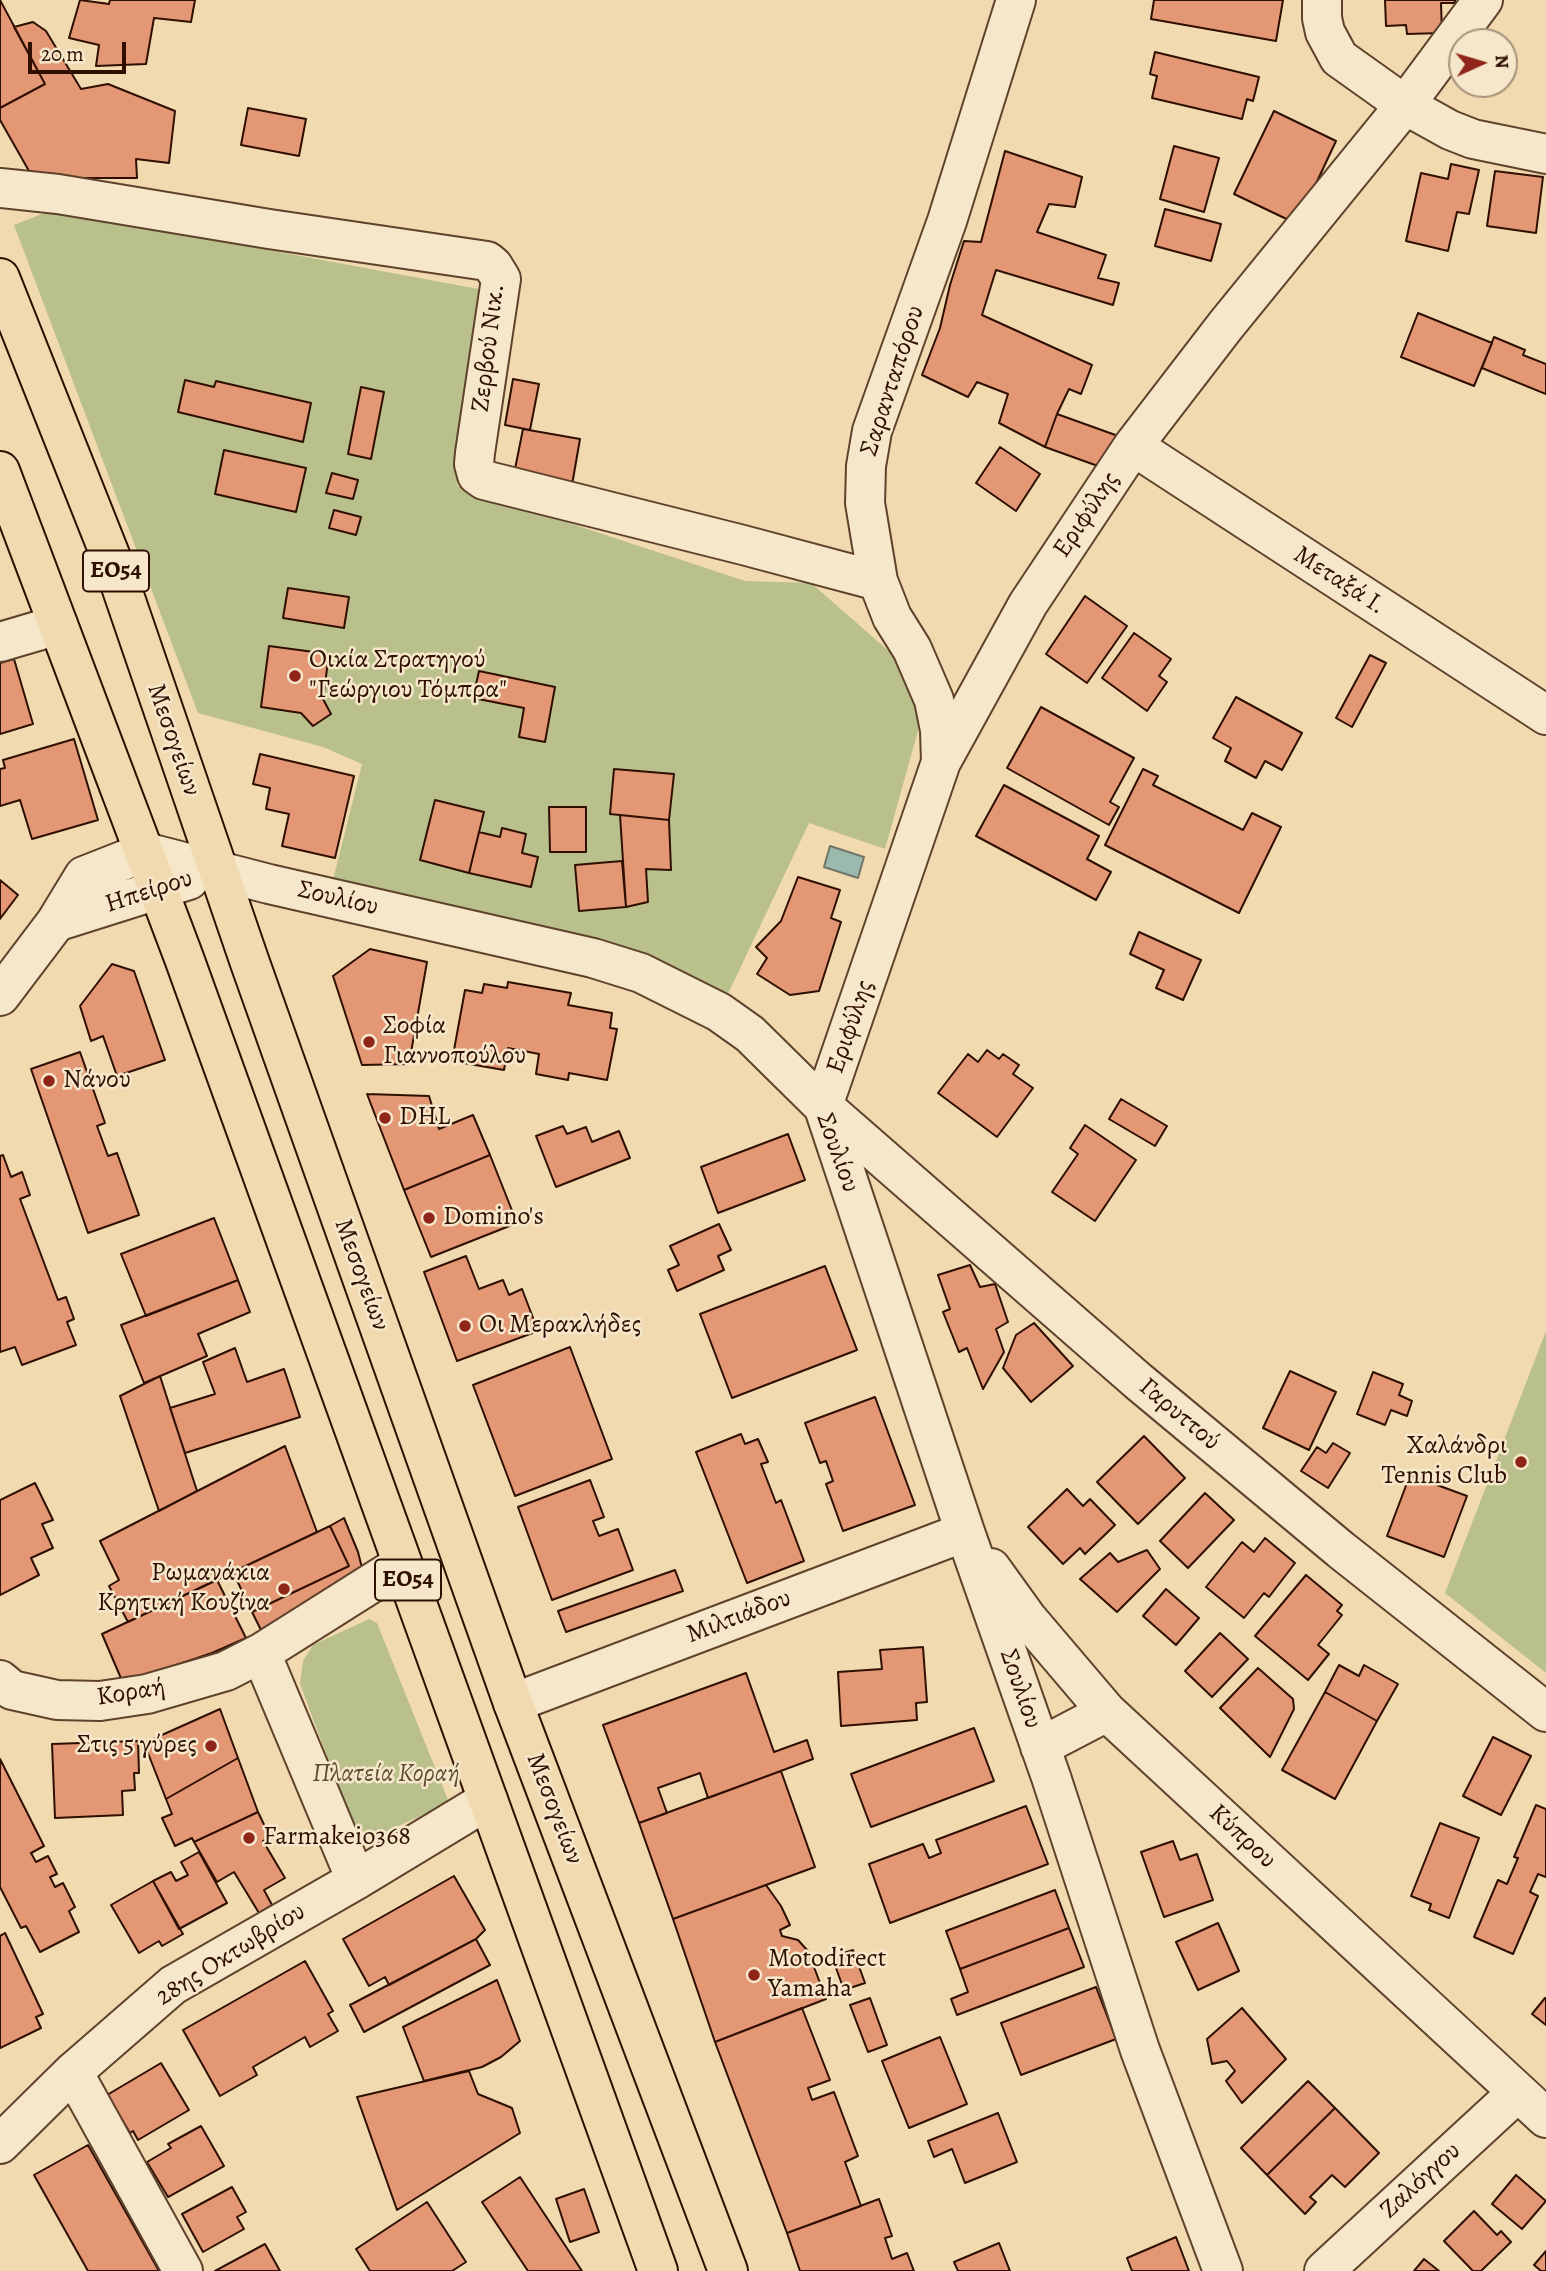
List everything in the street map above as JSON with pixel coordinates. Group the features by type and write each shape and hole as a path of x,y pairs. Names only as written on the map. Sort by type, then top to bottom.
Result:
{"main road":[{"name":"Μεσογείων","path":"0,278 112,560 218,870 513,1703 728,2271"},
{"name":"ΕΟ54","path":"0,471 159,890 658,2271"}],"street":[{"name":"Σαρανταπόρου","path":"941,762 940,730 934,699 912,649 892,617 878,581 865,503 866,466 872,431 947,221 1016,0"},
{"path":"1322,0 1325,32 1339,58 1405,105 1450,130 1473,139 1546,154"},
{"name":"Εριφύλης","path":"823,1106 941,762 1028,604 1133,446 1226,324 1405,105 1483,0"},
{"name":"Ζερβού Νικ.","path":"0,188 58,194 487,261 494,266 501,279 474,464 477,475 484,481 878,581"},
{"name":"Μεταξά Ι.","path":"1133,446 1546,715"},
{"path":"0,642 58,625"},
{"name":"Ηπείρου","path":"0,996 56,922 83,876 145,852 218,870"},
{"name":"Ηπείρου","path":"56,922 218,870"},
{"name":"Σουλίου","path":"218,870 593,958 641,973 719,1012 750,1034 823,1106 1140,2050 1223,2271"},
{"name":"Γαρυττού","path":"823,1106 1138,1381 1341,1550 1546,1712"},
{"name":"Μιλτιάδου","path":"513,1703 965,1532"},
{"name":"Κύπρου","path":"965,1532 1027,1618 1107,1712 1546,2118"},
{"name":"Κοραή","path":"0,1680 12,1690 57,1700 100,1700 147,1694 226,1671 261,1653 402,1564"},
{"path":"261,1653 356,1880"},
{"name":"Σουλίου","path":"1040,1747 1107,1712"},
{"name":"28ης Οκτωβρίου","path":"0,2144 73,2072 173,1985 356,1880 488,1800"},
{"path":"73,2072 183,2271"},
{"name":"Ζαλόγγου","path":"1333,2268 1518,2092"}],"green space":[{"path":"52,210 484,290 457,486 745,581 811,583 891,653 921,720 885,849 809,823 725,1000 333,880 362,764 323,747 198,713 14,225"},
{"name":"Χαλάνδρι Tennis Club","path":"1546,1331 1546,1673 1445,1593"},
{"name":"Πλατεία Κοραή","path":"369,1619 377,1623 448,1800 443,1806 380,1834 367,1834 357,1827 348,1813 300,1684 303,1661 313,1645"}],"shaded area":[{"path":"830,846 864,857 858,878 824,867"}],"building":[{"path":"0,0 45,84 0,108"},
{"path":"80,0 109,4 110,0 195,0 191,22 154,18 146,64 96,66 99,45 69,38"},
{"path":"1154,0 1283,0 1276,41 1151,19"},
{"path":"1385,0 1455,0 1455,3 1441,3 1442,33 1407,34 1406,25 1386,26"},
{"path":"33,22 46,31 81,89 108,84 175,111 169,163 136,159 137,178 33,178 0,120 0,108 45,84 14,27"},
{"path":"1155,52 1259,77 1253,101 1247,99 1242,119 1152,98 1157,76 1150,74"},
{"path":"248,108 306,119 299,156 241,145"},
{"path":"1274,111 1336,141 1297,224 1234,194"},
{"path":"1174,146 1219,158 1204,212 1160,199"},
{"path":"1005,151 1082,177 1075,207 1049,204 1037,232 1106,255 1098,278 1119,283 1113,305 996,270 982,315 1092,365 1081,394 1069,389 1045,447 999,423 1008,394 977,382 968,397 922,375 940,328 964,241 981,242"},
{"path":"1451,164 1479,170 1469,214 1457,212 1448,251 1406,241 1421,173 1448,179"},
{"path":"1495,171 1543,177 1536,233 1487,226"},
{"path":"1165,209 1221,224 1211,261 1155,246"},
{"path":"1418,313 1492,343 1474,386 1401,357"},
{"path":"1494,337 1525,350 1523,355 1546,364 1546,394 1482,368"},
{"path":"513,379 539,384 530,430 505,425"},
{"path":"185,380 214,387 216,381 311,403 303,442 178,412"},
{"path":"361,387 384,392 371,459 348,454"},
{"path":"1057,414 1121,437 1109,470 1045,447"},
{"path":"523,429 580,439 572,485 514,474"},
{"path":"1000,447 1040,474 1016,511 976,483"},
{"path":"224,450 306,468 296,512 215,494"},
{"path":"332,473 358,480 353,499 326,493"},
{"path":"334,510 361,517 356,535 329,528"},
{"path":"288,588 349,597 344,628 283,618"},
{"path":"1085,596 1127,626 1087,683 1046,654"},
{"path":"1134,633 1171,659 1159,676 1167,682 1147,711 1102,678"},
{"name":"Οικία Στρατηγού \"Γεώργιου Τόμπρα\"","path":"269,646 329,654 323,699 331,714 313,726 301,713 261,707"},
{"path":"1370,655 1386,663 1352,727 1336,718"},
{"path":"14,659 33,724 0,734 0,663"},
{"path":"479,671 555,687 545,742 519,737 524,708 473,698"},
{"path":"1236,697 1302,733 1282,770 1265,761 1256,778 1225,761 1231,748 1213,738"},
{"path":"1041,707 1134,758 1110,802 1119,807 1109,825 1007,768"},
{"path":"74,739 98,820 32,839 20,800 0,806 0,769 5,768 3,760"},
{"path":"260,754 354,776 335,858 282,846 289,814 266,809 270,788 253,784"},
{"path":"614,769 674,774 669,820 610,814"},
{"path":"1143,769 1158,776 1153,785 1243,830 1252,813 1281,827 1239,913 1105,845"},
{"path":"1004,785 1099,836 1087,859 1111,872 1096,900 976,836"},
{"path":"435,800 484,812 469,873 420,860"},
{"path":"549,807 586,807 586,852 550,852"},
{"path":"620,815 669,820 671,870 646,869 648,902 626,907"},
{"path":"502,828 526,834 522,853 538,857 531,887 469,873 479,832 500,837"},
{"path":"622,861 626,907 579,911 575,865"},
{"path":"798,877 840,890 831,918 841,922 819,991 790,995 757,974 767,958 756,947 781,921"},
{"path":"0,880 18,895 0,919"},
{"path":"1139,932 1201,960 1183,1000 1156,988 1164,970 1130,954"},
{"path":"370,949 427,962 409,1064 362,1065 333,976"},
{"path":"112,964 134,971 165,1060 117,1076 103,1036 91,1041 80,1006"},
{"path":"508,982 571,993 568,1005 612,1013 610,1028 617,1029 607,1080 569,1073 568,1080 536,1074 539,1054 508,1048 504,1070 452,1061 465,990 482,993 484,984 507,988"},
{"path":"987,1050 999,1059 1003,1054 1019,1065 1013,1074 1033,1088 997,1137 938,1093 968,1054 978,1062"},
{"path":"80,1052 105,1123 97,1126 108,1156 117,1153 139,1215 88,1233 31,1069"},
{"path":"367,1094 429,1096 439,1129 473,1115 490,1155 404,1190"},
{"path":"1121,1099 1167,1126 1155,1146 1109,1119"},
{"path":"1085,1125 1136,1160 1095,1221 1052,1192 1078,1154 1070,1148"},
{"path":"563,1126 567,1134 586,1127 592,1142 619,1131 630,1158 556,1187 536,1136"},
{"path":"788,1134 805,1180 718,1213 701,1167"},
{"path":"3,1155 11,1177 22,1172 30,1195 20,1199 58,1300 66,1297 74,1319 67,1322 76,1345 22,1365 15,1347 0,1352 0,1156"},
{"path":"490,1155 517,1223 431,1257 404,1190"},
{"path":"214,1218 238,1280 146,1316 121,1254"},
{"path":"719,1224 731,1250 718,1256 724,1270 677,1291 668,1270 679,1265 670,1246"},
{"path":"466,1256 479,1289 503,1280 509,1295 522,1289 538,1331 457,1361 424,1272"},
{"path":"970,1265 980,1287 995,1284 1008,1322 996,1329 1004,1352 983,1389 967,1348 959,1352 943,1312 950,1309 938,1275"},
{"path":"825,1266 857,1350 732,1398 700,1314"},
{"path":"238,1280 250,1312 198,1334 207,1356 144,1383 121,1325"},
{"path":"1034,1323 1073,1366 1031,1402 1003,1368 1016,1335"},
{"path":"570,1347 612,1459 515,1496 473,1385"},
{"path":"235,1348 247,1382 284,1369 300,1417 185,1453 170,1408 215,1394 203,1362"},
{"path":"1290,1371 1336,1392 1309,1450 1263,1428"},
{"path":"1373,1372 1403,1384 1399,1395 1412,1401 1407,1416 1391,1410 1385,1425 1357,1414"},
{"path":"160,1376 197,1491 159,1511 120,1396"},
{"path":"875,1397 915,1505 843,1531 826,1484 833,1481 826,1461 820,1463 805,1423"},
{"path":"741,1434 745,1444 758,1439 768,1462 761,1464 776,1503 781,1500 804,1561 747,1583 696,1452"},
{"path":"1144,1436 1185,1478 1138,1524 1097,1482"},
{"path":"1333,1443 1350,1453 1328,1488 1301,1471 1317,1447 1326,1453"},
{"path":"285,1446 317,1532 128,1622 109,1586 119,1580 100,1541"},
{"path":"1410,1475 1467,1496 1444,1557 1387,1536"},
{"path":"590,1480 604,1517 593,1521 599,1536 618,1529 633,1570 552,1600 518,1507"},
{"path":"35,1483 53,1520 42,1524 53,1548 31,1558 39,1575 0,1595 0,1500"},
{"path":"1067,1489 1083,1506 1090,1499 1115,1525 1085,1554 1080,1548 1063,1564 1028,1527"},
{"path":"1205,1493 1234,1520 1188,1568 1160,1541"},
{"path":"344,1518 362,1568 262,1632 252,1612 349,1566 330,1526"},
{"path":"330,1526 349,1566 252,1612 233,1572"},
{"path":"1265,1538 1295,1563 1269,1597 1264,1593 1244,1618 1206,1587 1242,1542 1254,1552"},
{"path":"1147,1550 1160,1569 1117,1612 1080,1579 1110,1553 1118,1562"},
{"path":"675,1570 683,1591 566,1632 558,1611"},
{"path":"1306,1575 1342,1605 1337,1611 1342,1615 1318,1645 1329,1654 1308,1680 1255,1636"},
{"path":"217,1580 246,1638 212,1653 123,1683 102,1634"},
{"path":"1166,1589 1199,1618 1176,1645 1143,1616"},
{"path":"1220,1633 1248,1659 1212,1697 1185,1671"},
{"path":"923,1647 927,1702 916,1703 917,1720 841,1726 838,1672 882,1669 880,1650"},
{"path":"1339,1665 1359,1676 1364,1665 1398,1684 1377,1721 1325,1692"},
{"path":"1258,1668 1293,1699 1294,1709 1270,1757 1220,1708"},
{"path":"746,1673 774,1752 807,1740 813,1759 708,1798 700,1773 658,1788 667,1813 639,1823 603,1725"},
{"path":"1325,1692 1377,1721 1335,1799 1282,1770"},
{"path":"220,1709 238,1758 166,1799 144,1743"},
{"path":"974,1728 994,1781 871,1827 851,1774"},
{"path":"1493,1737 1531,1756 1501,1815 1463,1796"},
{"path":"138,1741 139,1773 134,1773 135,1790 122,1791 123,1815 55,1818 52,1744"},
{"path":"238,1758 258,1812 194,1842 192,1838 175,1846 162,1818 172,1814 166,1799"},
{"path":"0,1759 44,1846 31,1853 36,1862 48,1856 57,1874 50,1877 55,1887 63,1883 75,1907 69,1911 79,1932 40,1952 26,1926 21,1928 0,1887"},
{"path":"781,1771 815,1867 673,1919 639,1823"},
{"path":"1536,1805 1546,1809 1546,1877 1538,1874 1530,1892 1538,1896 1513,1954 1474,1937 1498,1880 1507,1884 1518,1858 1514,1857"},
{"path":"1026,1806 1048,1864 890,1923 869,1864 923,1844 929,1858 941,1853 936,1840"},
{"path":"258,1812 270,1837 263,1841 285,1878 264,1890 272,1905 259,1913 234,1872 217,1882 194,1842"},
{"path":"1440,1823 1479,1838 1449,1918 1429,1910 1431,1904 1411,1896"},
{"path":"1173,1841 1180,1860 1197,1854 1213,1900 1164,1917 1141,1852"},
{"path":"199,1852 227,1903 179,1929 153,1881 171,1872 176,1881 188,1875 181,1862"},
{"path":"454,1876 485,1930 476,1939 389,1985 385,1977 369,1986 343,1939"},
{"path":"153,1881 183,1934 162,1946 159,1941 139,1953 111,1905"},
{"name":"Motodirect Yamaha","path":"766,1885 790,1925 780,1930 782,1936 798,1940 808,1951 826,1999 715,2042 673,1919"},
{"path":"1055,1890 1069,1928 960,1969 946,1931"},
{"path":"1218,1923 1239,1971 1198,1990 1176,1942"},
{"path":"1069,1928 1084,1967 957,2015 951,1999 968,1992 960,1969"},
{"path":"5,1933 43,2014 36,2017 41,2028 0,2048 0,1936"},
{"path":"476,1939 490,1965 364,2032 350,2005"},
{"path":"853,1950 865,1983 844,1990 832,1957"},
{"path":"305,1961 333,2011 328,2014 338,2031 310,2047 305,2037 253,2067 257,2075 220,2096 183,2030"},
{"path":"497,1980 520,2041 501,2057 482,2067 424,2081 403,2027"},
{"path":"1096,1987 1116,2039 1021,2075 1001,2023"},
{"path":"870,1998 887,2045 868,2052 850,2005"},
{"path":"1546,1999 1546,2025 1532,2014"},
{"path":"802,2008 830,2080 808,2088 812,2100 834,2092 858,2156 845,2162 861,2206 787,2233 715,2042"},
{"path":"1242,2008 1286,2059 1242,2103 1226,2081 1235,2071 1227,2061 1212,2064 1207,2039"},
{"path":"940,2037 967,2104 909,2128 882,2061"},
{"path":"161,2063 189,2110 138,2140 133,2131 130,2133 107,2095"},
{"path":"469,2071 478,2094 512,2108 520,2133 397,2210 357,2097"},
{"path":"1308,2081 1335,2108 1267,2175 1241,2148"},
{"path":"1335,2108 1379,2153 1345,2187 1332,2175 1310,2197 1316,2202 1305,2214 1267,2175"},
{"path":"998,2113 1017,2162 965,2183 952,2149 934,2157 928,2141"},
{"path":"201,2126 224,2166 168,2197 147,2162 171,2148 168,2144"},
{"path":"88,2145 159,2271 88,2271 34,2175"},
{"path":"1516,2175 1546,2201 1522,2229 1492,2204"},
{"path":"520,2177 582,2271 528,2271 482,2202"},
{"path":"232,2187 246,2212 237,2217 244,2229 203,2252 182,2214"},
{"path":"584,2189 599,2232 570,2242 556,2199"},
{"path":"879,2199 892,2236 885,2238 892,2259 907,2253 914,2271 800,2271 787,2233"},
{"path":"427,2202 466,2262 452,2271 370,2271 356,2249"},
{"path":"1474,2211 1497,2235 1501,2231 1511,2242 1481,2271 1473,2271 1444,2241"},
{"path":"1176,2237 1189,2271 1132,2271 1127,2258"},
{"path":"999,2243 1010,2271 958,2271 954,2262"},
{"path":"265,2244 280,2271 215,2271"},
{"path":"1546,2251 1546,2271 1541,2271 1534,2265"},
{"path":"1424,2259 1439,2271 1414,2271"}],"place":[{"name":"Οικία Στρατηγού \"Γεώργιου Τόμπρα\"","path":"295,676"},
{"name":"Σοφία Γιαννοπούλου","path":"369,1042"},
{"name":"Νάνου","path":"49,1081"},
{"name":"DHL","path":"385,1118"},
{"name":"Domino's","path":"429,1218"},
{"name":"Οι Μερακλήδες","path":"465,1326"},
{"name":"Χαλάνδρι Tennis Club","path":"1521,1462"},
{"name":"Ρωμανάκια Κρητική Κουζίνα","path":"284,1589"},
{"name":"Στις 5 γύρες","path":"211,1746"},
{"name":"Farmakeio368","path":"249,1838"},
{"name":"Motodirect Yamaha","path":"754,1975"}]}
